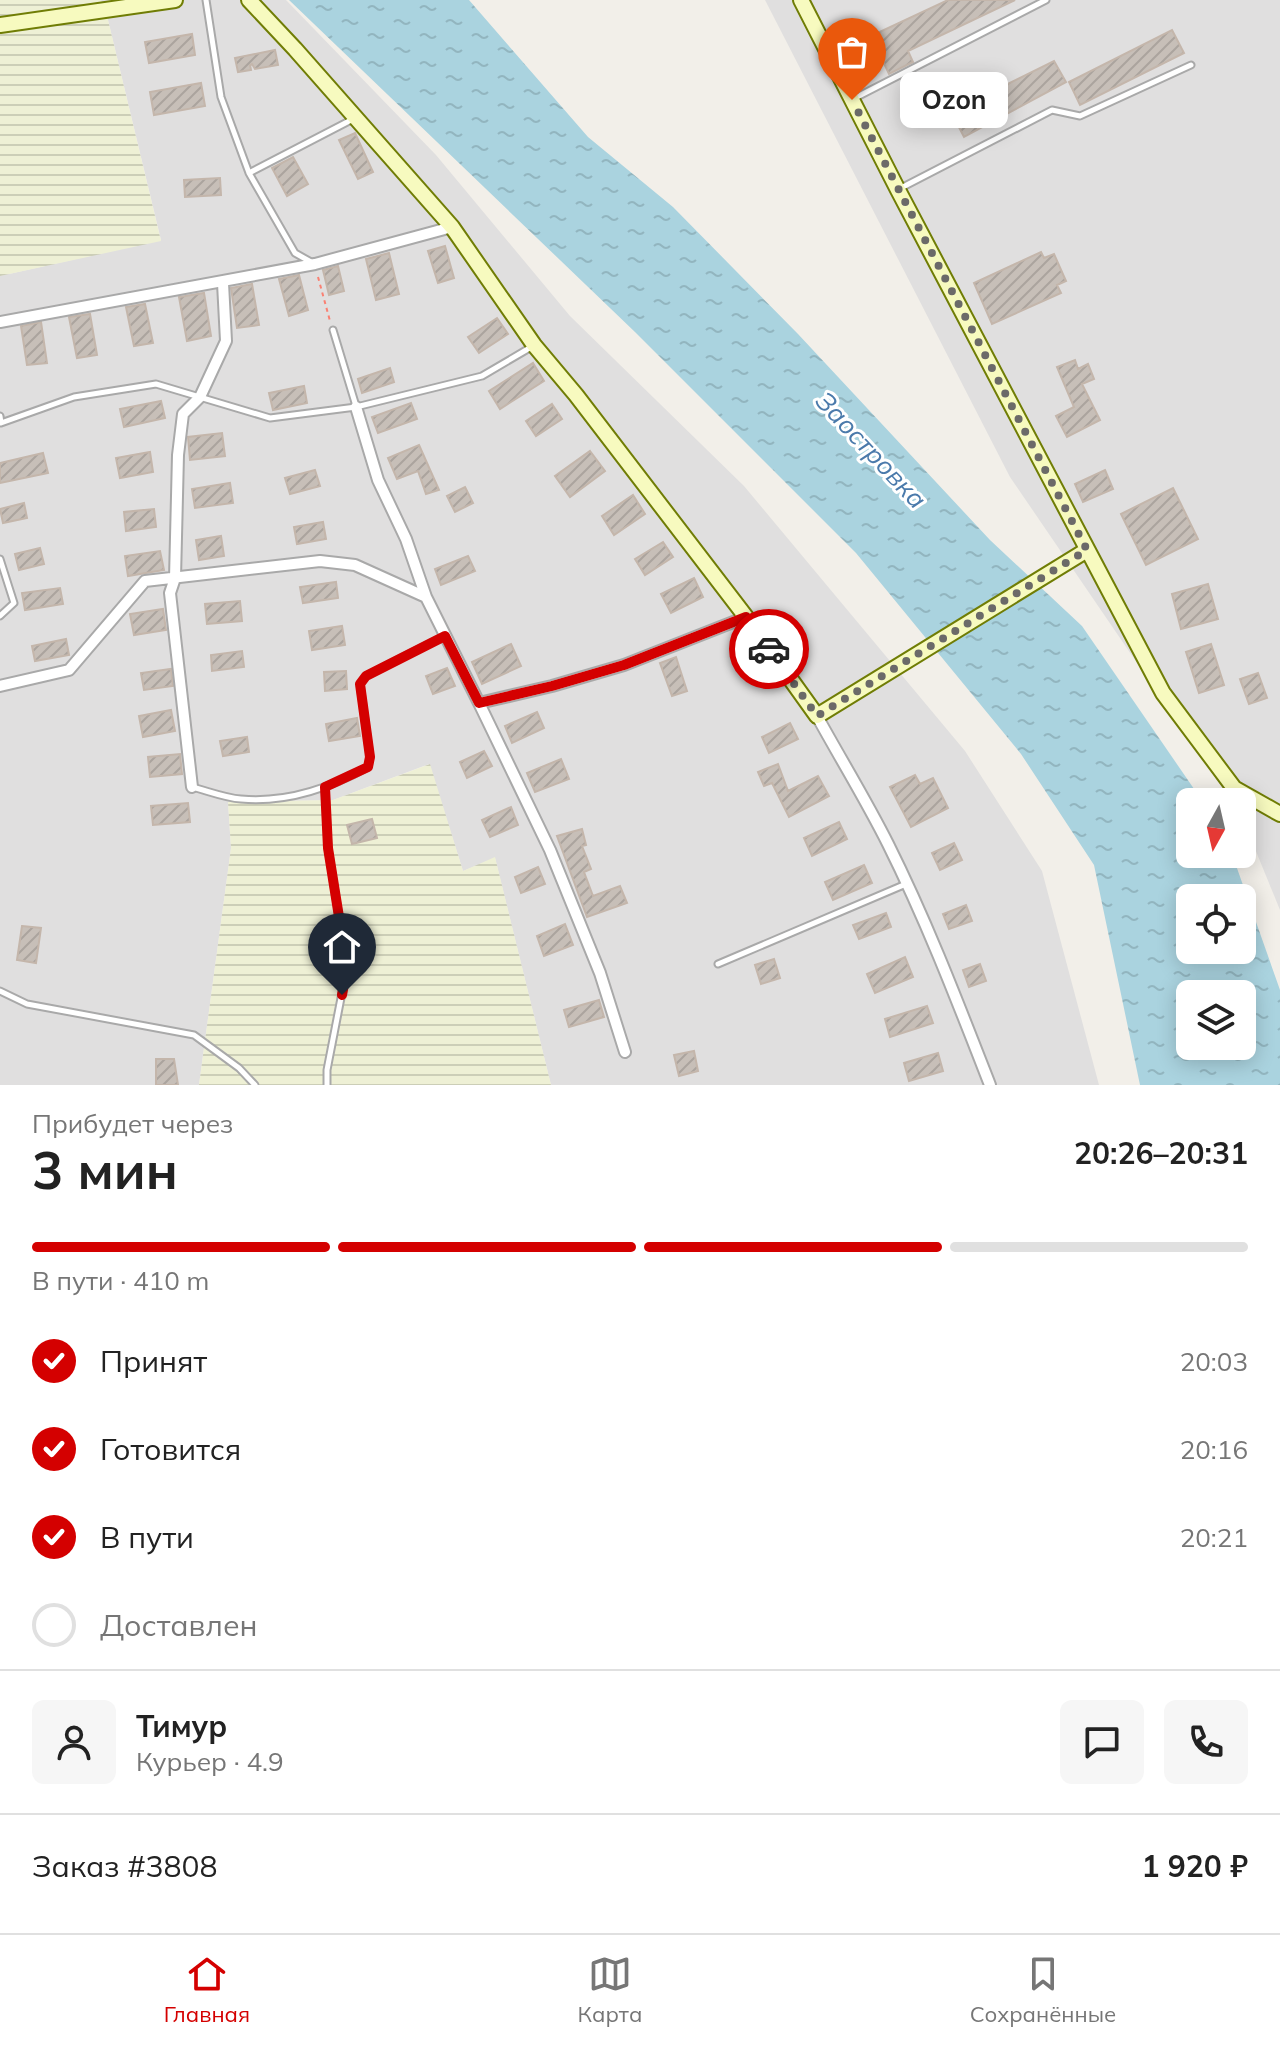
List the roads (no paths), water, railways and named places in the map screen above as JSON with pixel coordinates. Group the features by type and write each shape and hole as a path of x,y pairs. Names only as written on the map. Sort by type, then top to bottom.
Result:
{"street":[{"path":"0,25 175,0"},
{"path":"249,0 452,227 534,345 746,617 817,716 887,841 948,977 990,1085"},
{"path":"807,2 898,190 1163,693 1234,788 1280,814"},
{"path":"0,322 315,264 452,227"},
{"path":"192,787 170,593 175,578 178,455 183,414 200,397 226,341 223,283"},
{"path":"356,407 378,480 406,539 426,597 550,850 600,973 625,1052"},
{"path":"817,716 1087,550"},
{"path":"0,686 69,670 145,581 320,561 355,565 426,597"},
{"path":"479,703 624,665 746,617"}],"lane":[{"path":"206,0 221,97 249,173 295,253 315,264"},
{"path":"852,100 1046,0"},
{"path":"898,190 1052,110 1080,116 1191,65"},
{"path":"249,173 355,117"},
{"path":"333,330 356,407"},
{"path":"0,416 0,423 74,397 156,384 270,418 356,407 482,376 534,345"},
{"path":"0,559 14,603 0,616"},
{"path":"192,787 241,799 301,795 368,767 370,757 360,684 366,676 445,636"},
{"path":"325,787 328,848 347,967 327,1070 327,1085"},
{"path":"718,964 906,883"},
{"path":"0,991 27,1004 194,1035 239,1068 255,1085"}],"water":[{"name":"Заостровка","path":"289,0 469,0 588,137 673,207 798,334 990,540 1082,626 1193,788 1176,788 1176,868 1237,868 1243,884 1176,884 1176,964 1256,964 1256,922 1280,990 1280,1085 1140,1085 1094,865 1021,754 856,553 635,332"}],"place":[{"name":"Ozon","path":"852,100"}]}
